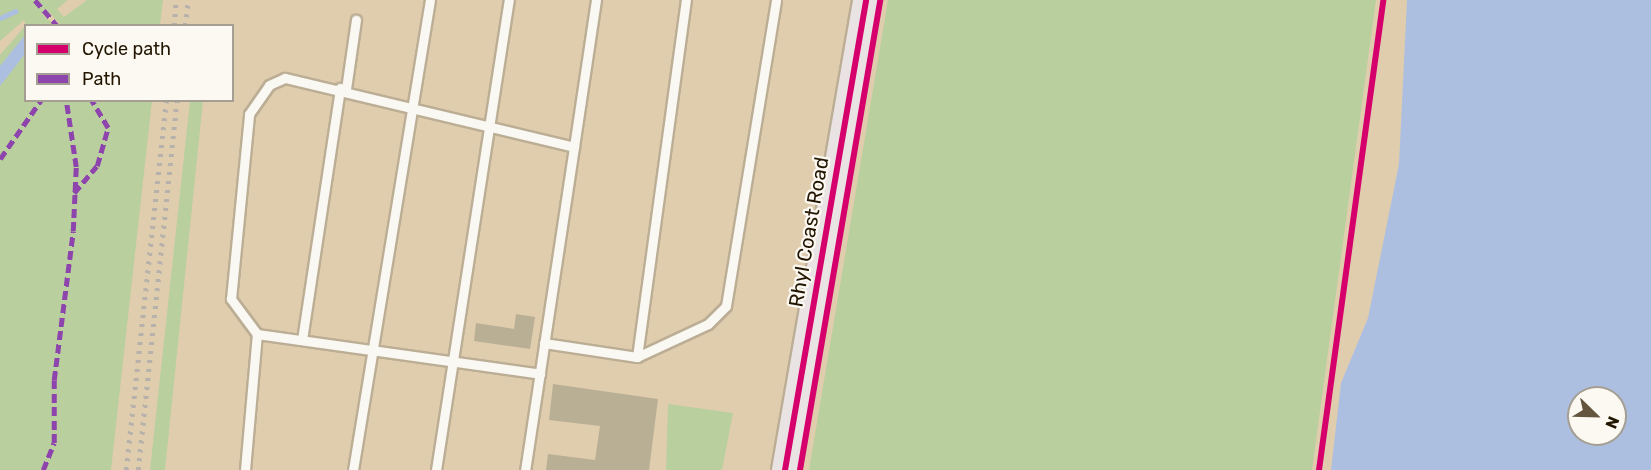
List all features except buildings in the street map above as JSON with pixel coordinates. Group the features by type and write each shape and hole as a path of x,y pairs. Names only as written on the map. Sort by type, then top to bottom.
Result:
{"main road":[{"name":"Rhyl Coast Road","path":"785,470 866,0"}],"lane":[{"path":"353,470 371,350 414,109 430,0"},
{"path":"436,470 509,0"},
{"path":"525,470 596,0"},
{"path":"637,357 686,0"},
{"path":"544,343 637,357 708,324 726,306 776,0"},
{"path":"302,340 343,88 357,20"},
{"path":"245,470 257,334 231,300 249,114 258,95 285,78 343,88 414,109 574,147"},
{"path":"257,334 540,374"}],"green space":[{"path":"0,0 68,0 57,9 64,17 87,0 163,0 160,24 60,24 46,9 42,14 53,24 25,24 24,20 0,41"},
{"path":"888,0 1376,0 1312,470 809,470"},
{"path":"24,27 24,102 152,102 111,470 0,470 0,55"},
{"path":"190,102 203,102 165,470 150,470"},
{"path":"668,404 733,413 722,470 666,470"}],"water":[{"path":"1407,0 1651,0 1651,470 1331,470 1341,383 1368,318 1399,164"},
{"path":"24,36 24,55 0,86 0,66"}],"waterway":[{"path":"0,18 16,11"}],"railway":[{"path":"174,24 176,0"},
{"path":"185,24 188,0"},
{"path":"126,470 166,102"},
{"path":"138,470 177,102"}],"marked path":[{"path":"35,0 56,24"},
{"path":"0,159 40,102"},
{"path":"43,470 54,443 54,380 73,231 76,167 66,102"},
{"path":"74,193 97,166 108,128 92,102"}],"cycle path":[{"path":"785,470 866,0"},
{"path":"800,470 880,0"},
{"path":"1319,470 1383,0"}]}
